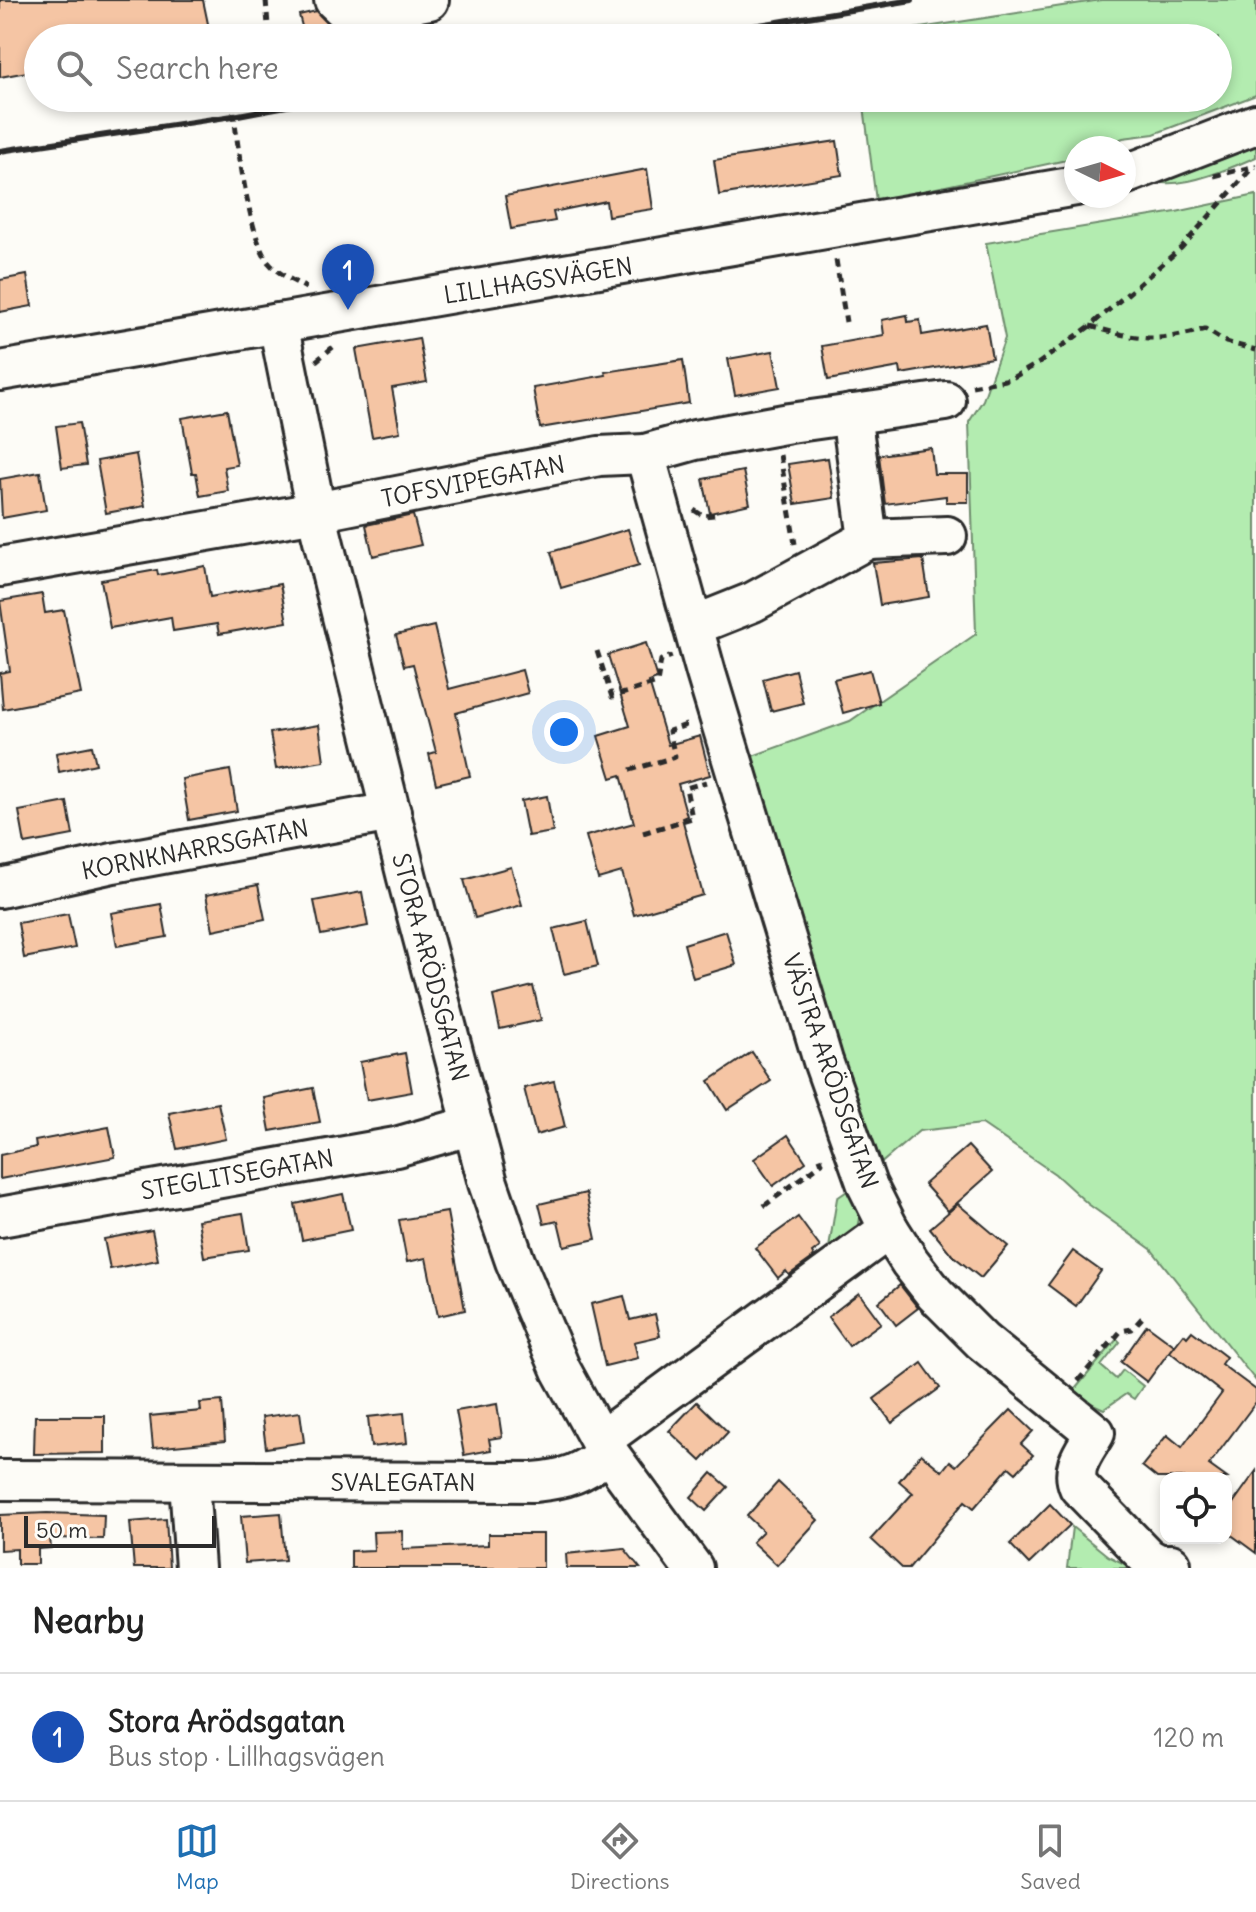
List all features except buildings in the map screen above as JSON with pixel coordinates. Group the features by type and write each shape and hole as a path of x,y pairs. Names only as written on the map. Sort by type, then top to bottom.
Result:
{"street":[{"path":"334,0 350,15 429,0"},
{"path":"1136,170 1256,124"},
{"name":"LILLHAGSVÄGEN","path":"0,371 616,268 1064,188"},
{"name":"STORA ARÖDSGATAN","path":"278,323 316,512 488,1183 515,1261 561,1370 604,1447 693,1568"},
{"name":"TOFSVIPEGATAN","path":"0,567 316,512 599,456 645,454 695,440 773,426 946,401"},
{"path":"851,414 868,539"},
{"name":"VÄSTRA ARÖDSGATAN","path":"645,454 823,1061 867,1185 889,1229 935,1294 982,1341 1095,1433 1076,1468 1074,1476 1079,1487 1148,1558 1159,1564 1171,1564"},
{"path":"696,636 868,539 947,536"},
{"name":"KORNKNARRSGATAN","path":"0,888 113,863 391,812"},
{"name":"STEGLITSEGATAN","path":"0,1217 396,1147 473,1125"},
{"name":"SVALEGATAN","path":"0,1480 564,1479 581,1473 604,1447 889,1229"},
{"path":"189,1482 195,1568"}],"path":[{"path":"266,0 268,24"},
{"path":"234,112 239,154 259,249 279,272 310,290 318,289 325,315"},
{"path":"946,401 965,388 1010,379 1039,363 1090,326 1181,248 1256,166"},
{"path":"835,256 846,322"},
{"path":"1090,326 1137,339 1177,337 1205,329 1226,342 1256,350"},
{"path":"773,426 796,552"},
{"path":"597,651 612,697 657,683 661,660 696,636"},
{"path":"630,770 675,757 669,731 720,714"},
{"path":"643,833 692,818 686,788 737,772"},
{"path":"764,1206 822,1163 819,1155"},
{"path":"1059,1404 1121,1331 1132,1329 1142,1318"}],"green space":[{"path":"1101,0 1256,0 1256,95 1232,104 1232,24 946,24"},
{"path":"865,112 1212,112 1154,134 1064,136 1064,161 876,201"},
{"path":"1256,144 1256,157 1197,179 1163,183 1170,176"},
{"path":"1256,195 1256,1381 1151,1249 1088,1204 1055,1174 982,1124 919,1131 879,1165 847,1078 744,759 850,721 976,634 969,422 983,400 1005,338 986,243 1176,212"},
{"path":"856,1185 862,1208 856,1239 828,1254 837,1198"},
{"path":"1117,1339 1120,1342 1101,1366 1116,1379 1123,1370 1143,1386 1134,1399 1126,1394 1104,1409 1071,1394"},
{"path":"1072,1527 1108,1556 1133,1568 1067,1568"}],"railway":[{"path":"765,24 912,0"},
{"path":"0,151 255,112"}],"place":[{"name":"Stora Arödsgatan","path":"348,310"}]}
